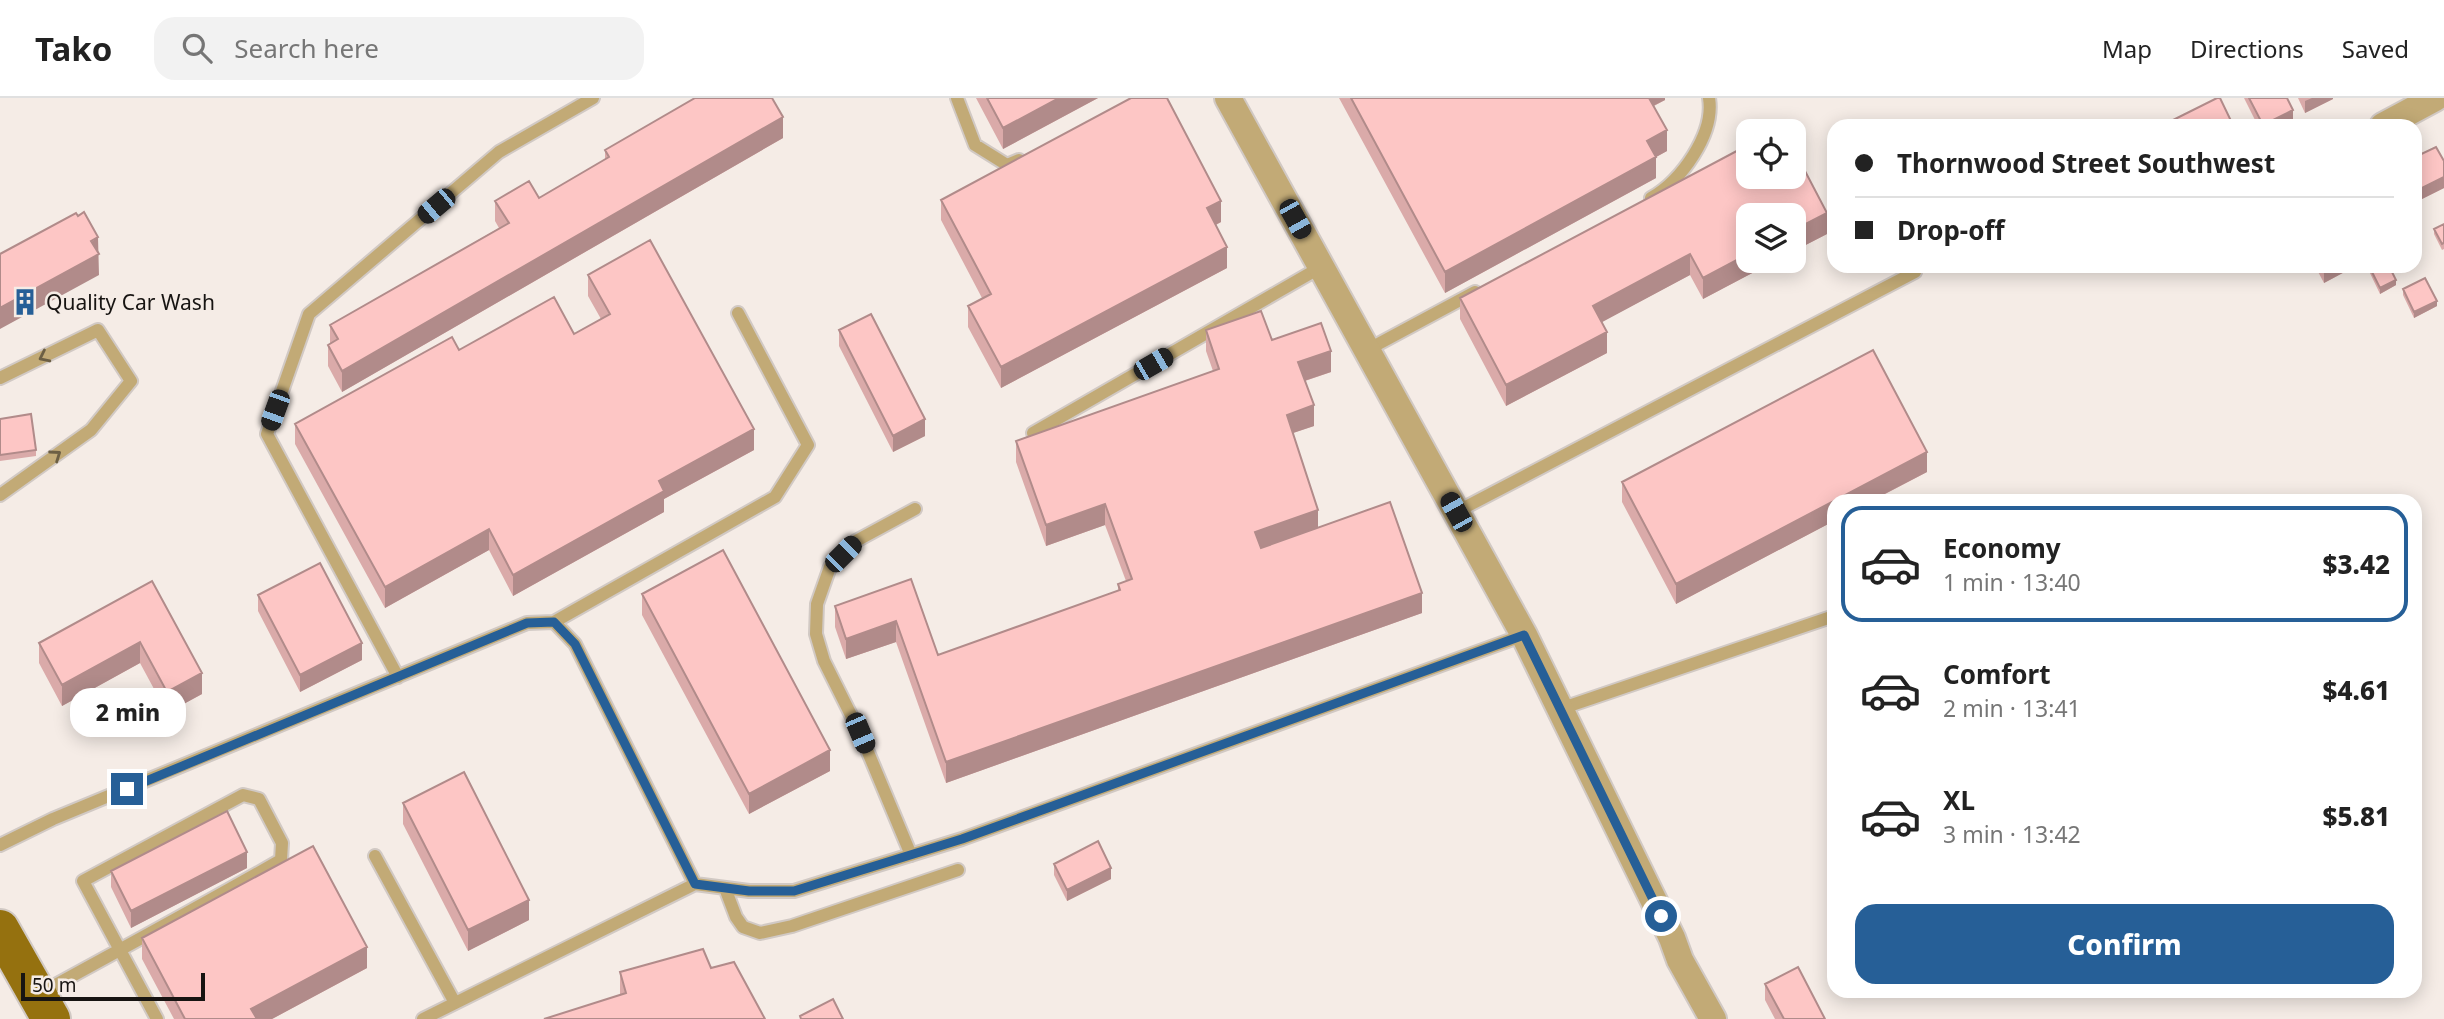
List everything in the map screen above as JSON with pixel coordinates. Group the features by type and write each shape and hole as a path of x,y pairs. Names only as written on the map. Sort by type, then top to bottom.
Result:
{"main road":[{"path":"0,929 44,1007"}],"street":[{"path":"1228,98 1524,635 1680,960 1713,1019"},
{"path":"2396,119 2435,98"}],"lane":[{"path":"398,677 267,434 309,314 499,152 593,98"},
{"path":"957,98 975,145 1007,165 1030,154"},
{"path":"1643,203 1663,192 1679,176 1697,149 1706,126 1709,98"},
{"path":"1033,433 1321,267"},
{"path":"1456,512 1912,273"},
{"path":"1367,349 1484,288"},
{"path":"0,845 53,819 527,623 554,622 775,497 808,445 738,313"},
{"path":"0,378 98,330 131,381 91,430 0,495"},
{"path":"911,855 860,733 824,661 816,634 817,604 830,567 856,541 915,509"},
{"path":"1560,709 1827,618"},
{"path":"554,622 575,644 695,884"},
{"path":"423,1019 695,884 749,891 794,891 962,839 1524,635"},
{"path":"44,1007 120,950 281,860 282,843 260,799 243,795 83,881 120,950 157,1019"},
{"path":"375,856 454,1003"},
{"path":"725,888 743,928 760,933 792,926 958,870"}],"building":[{"path":"695,98 772,98 783,117 342,371 328,345 338,339 330,325 509,223 495,201 529,181 539,198 609,157 605,150"},
{"path":"987,98 1059,98 1003,128"},
{"path":"1131,98 1167,98 1221,201 1207,208 1227,247 1001,367 968,306 991,294 941,200"},
{"path":"1351,98 1649,98 1667,130 1647,141 1656,157 1445,272"},
{"path":"2220,98 2230,119 2175,119"},
{"path":"2249,98 2287,98 2293,110 2275,119 2260,119"},
{"path":"2436,147 2444,161 2444,177 2422,188 2422,154"},
{"path":"1736,151 1736,189 1806,189 1806,173 1827,213 1806,224 1806,203 1736,203 1736,260 1703,278 1690,254 1593,306 1607,332 1506,385 1460,298"},
{"path":"84,212 98,237 91,241 99,254 0,308 0,254 76,213 78,216"},
{"path":"2444,224 2444,243 2442,244 2434,229"},
{"path":"650,240 754,429 659,481 664,491 513,575 489,529 385,587 295,424 452,337 459,350 554,297 574,334 610,314 588,275"},
{"path":"2372,273 2392,273 2396,280 2380,288"},
{"path":"2425,278 2437,301 2414,312 2403,289"},
{"path":"1261,311 1272,340 1321,323 1331,351 1298,362 1314,405 1287,415 1318,510 1255,532 1261,548 1390,502 1422,593 946,762 896,621 846,639 835,606 911,579 938,655 1120,590 1118,584 1132,579 1105,504 1046,525 1016,441 1219,369 1206,330"},
{"path":"871,314 925,419 893,436 839,330"},
{"path":"1873,350 1927,452 1847,494 1827,494 1827,505 1676,584 1622,482"},
{"path":"31,414 36,450 0,455 0,419"},
{"path":"723,550 830,750 749,794 642,594"},
{"path":"320,563 362,643 300,675 258,595"},
{"path":"152,581 202,673 167,692 140,642 62,685 39,643"},
{"path":"464,772 529,900 468,930 403,803"},
{"path":"227,811 247,852 131,911 111,871"},
{"path":"1098,841 1111,868 1067,890 1054,864"},
{"path":"313,846 367,947 251,1009 257,1019 185,1019 142,938"},
{"path":"703,949 711,968 734,962 765,1019 544,1019 626,993 620,972"},
{"path":"1798,967 1825,1019 1784,1019 1765,984"},
{"path":"833,999 843,1019 801,1019 800,1016"}],"place":[{"name":"Quality Car Wash","path":"25,302"}],"route":[{"path":"127,789 527,623 554,622 575,644 695,884 749,891 794,891 962,839 1524,635 1661,916"}]}
